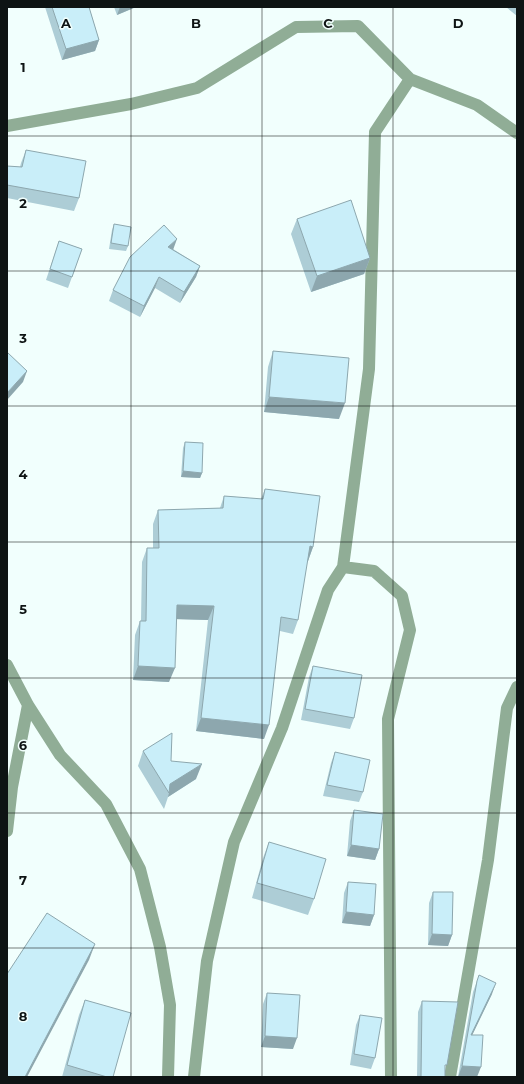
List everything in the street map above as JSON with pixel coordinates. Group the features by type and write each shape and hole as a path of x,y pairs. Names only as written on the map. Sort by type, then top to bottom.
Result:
{"street":[{"path":"7,126 131,104 197,88 296,27 358,26 410,79 477,105 517,133"},
{"path":"194,1077 207,961 234,842 282,728 328,590 343,567 369,369 375,132 410,79"},
{"path":"343,567 374,571 402,596 410,630 388,719 390,1077"},
{"path":"7,665 28,706 60,755 106,804 140,869 160,947 170,1005 168,1077"},
{"path":"450,1077 488,860 507,708 517,687"},
{"path":"7,831 12,787 28,706"}],"building":[{"path":"52,7 89,7 99,40 66,49"},
{"path":"26,150 86,161 79,198 7,185 7,166 22,167"},
{"path":"351,200 370,258 317,276 297,219"},
{"path":"114,224 131,227 128,246 111,243"},
{"path":"164,225 177,239 168,247 200,266 184,292 159,277 144,306 113,290 130,257"},
{"path":"59,241 82,249 72,277 50,269"},
{"path":"273,351 349,358 345,403 269,397"},
{"path":"8,353 27,371 7,393 7,355"},
{"path":"185,442 203,443 202,473 183,471"},
{"path":"265,489 320,496 313,547 310,546 298,620 281,617 269,725 201,718 214,606 177,605 175,668 138,666 140,621 146,621 147,548 159,548 158,510 223,508 224,496 263,499"},
{"path":"313,666 362,675 354,718 305,709"},
{"path":"172,733 171,761 202,764 170,784 169,793 143,751"},
{"path":"335,752 370,760 363,792 327,785"},
{"path":"354,810 383,814 379,849 351,845"},
{"path":"269,842 326,859 314,899 257,883"},
{"path":"348,882 376,884 374,915 346,912"},
{"path":"433,892 453,892 452,935 432,934"},
{"path":"47,913 95,944 25,1077 7,1077 7,974"},
{"path":"479,975 496,983 471,1035 483,1035 481,1067 462,1066 477,981"},
{"path":"267,993 300,995 297,1038 265,1036"},
{"path":"85,1000 131,1013 113,1077 107,1077 67,1065"},
{"path":"422,1001 458,1002 447,1065 445,1065 445,1077 421,1077"},
{"path":"360,1015 382,1018 375,1058 354,1054"}]}
